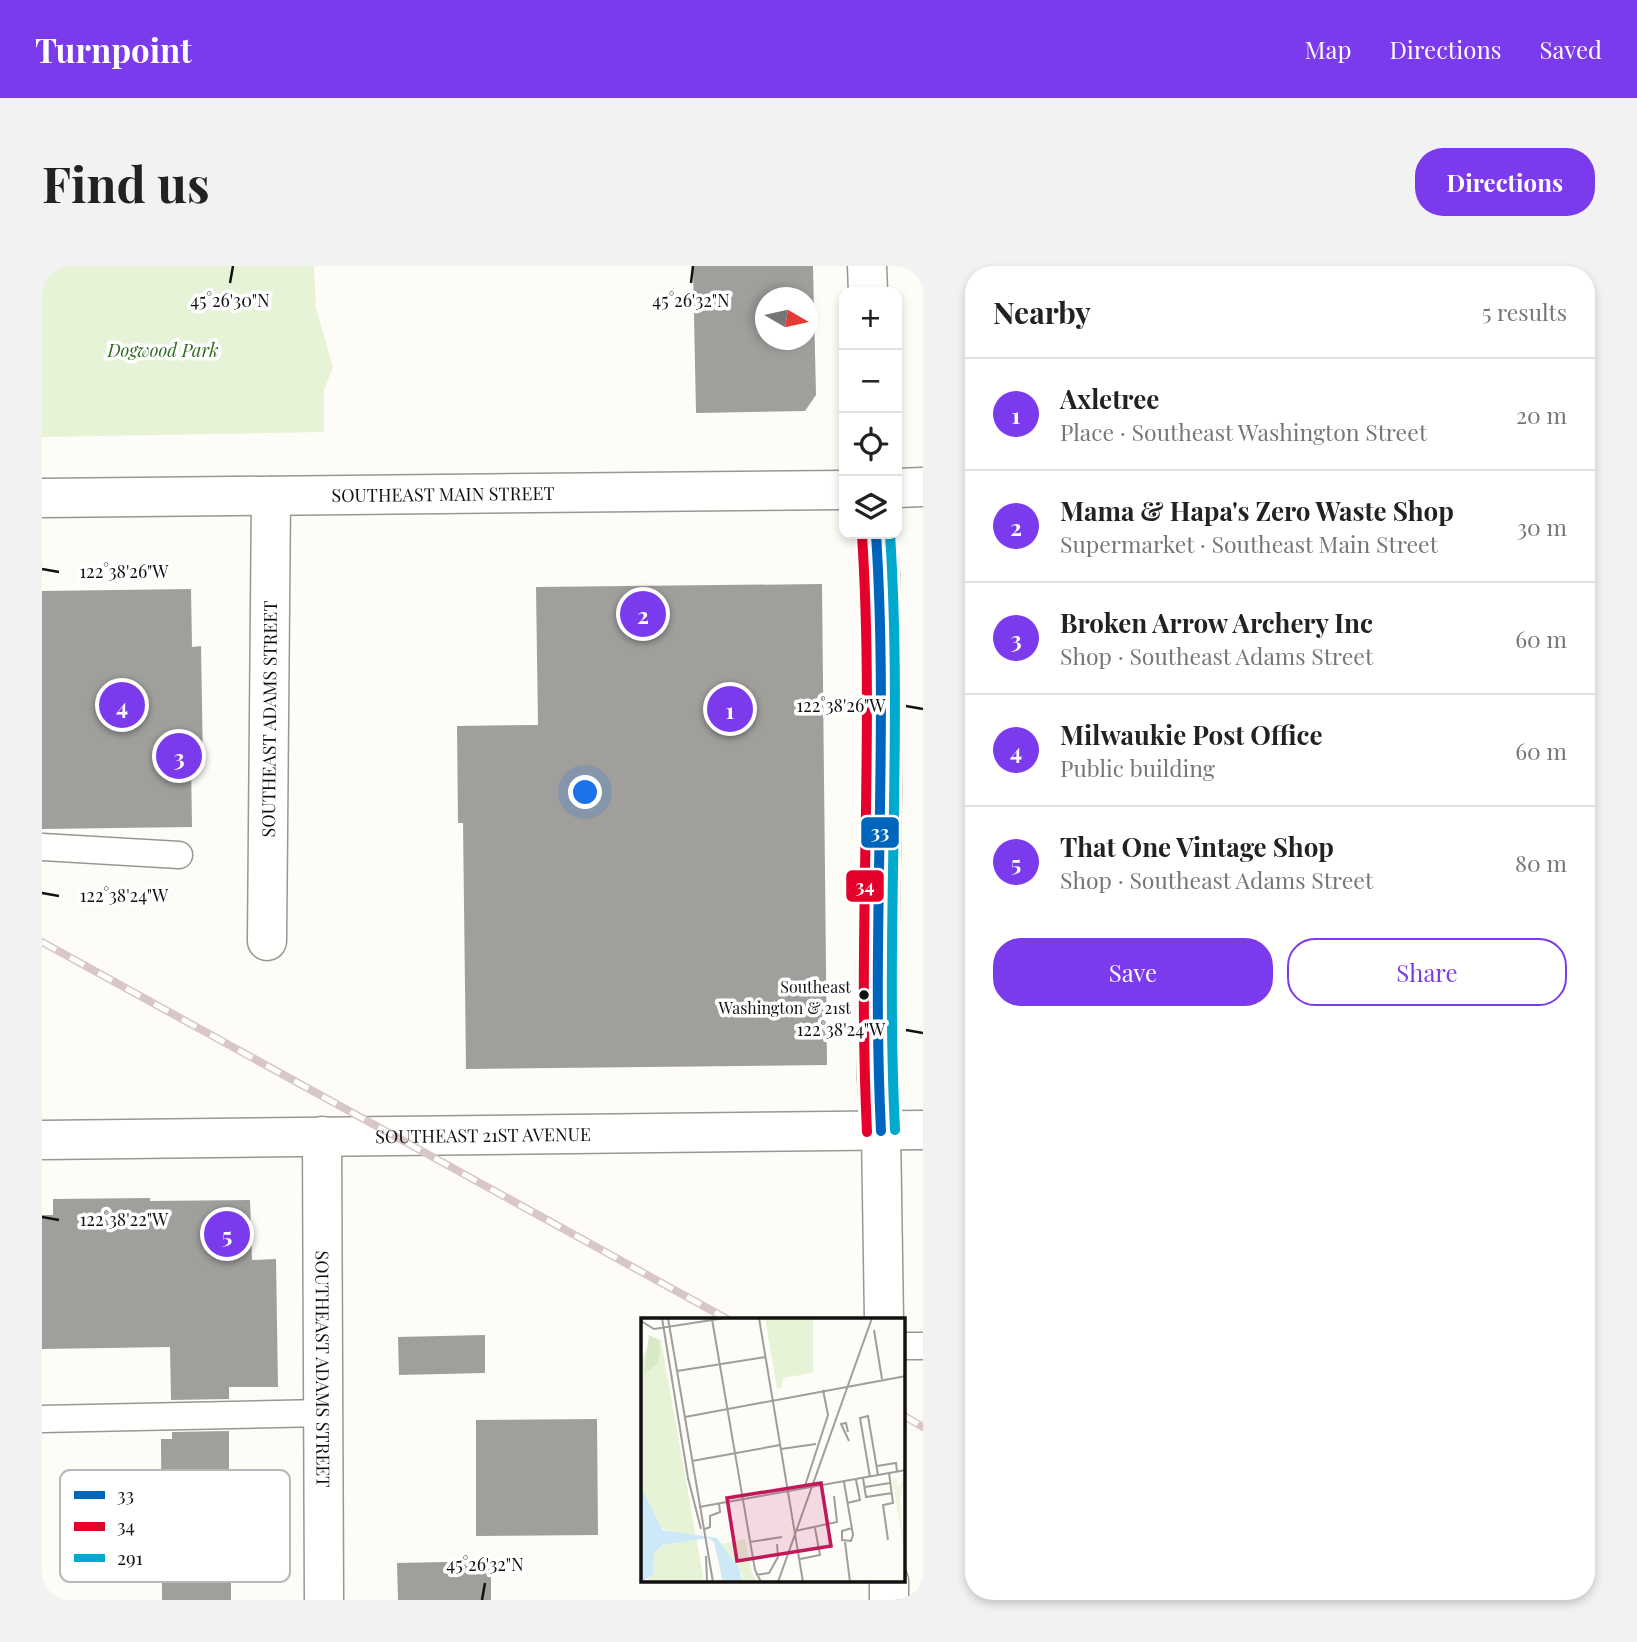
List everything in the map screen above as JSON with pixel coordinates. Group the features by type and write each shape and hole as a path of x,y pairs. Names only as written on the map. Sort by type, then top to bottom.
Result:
{"street":[{"path":"867,266 868,287"},
{"path":"902,488 923,487"},
{"name":"SOUTHEAST MAIN STREET","path":"42,498 839,490"},
{"name":"SOUTHEAST ADAMS STREET","path":"267,941 271,496"},
{"path":"876,539 880,574 882,787 877,1078 881,1131 884,1318"},
{"name":"SOUTHEAST 21ST AVENUE","path":"42,1140 923,1130"},
{"name":"SOUTHEAST ADAMS STREET","path":"322,1136 324,1600"},
{"path":"889,1582 889,1600"}],"lane":[{"path":"42,847 179,855"},
{"path":"42,1419 322,1413"}],"green space":[{"name":"Dogwood Park","path":"42,266 314,266 316,308 333,367 324,390 324,432 42,437"}],"building":[{"path":"693,266 813,266 813,287 755,287 755,350 815,350 816,395 805,411 696,413"},
{"path":"822,584 827,1065 466,1069 463,823 458,823 457,726 538,725 536,587"},
{"path":"191,589 192,647 201,646 203,764 191,764 192,827 42,829 42,591"},
{"path":"150,1198 150,1201 250,1200 252,1260 276,1259 278,1387 229,1387 229,1399 171,1400 170,1347 42,1349 42,1215 53,1215 53,1199"},
{"path":"485,1335 485,1373 399,1375 398,1337"},
{"path":"597,1419 598,1535 476,1536 476,1420"},
{"path":"229,1431 229,1470 161,1470 161,1439 172,1439 172,1432"},
{"path":"491,1561 491,1600 398,1600 397,1563"},
{"path":"162,1582 231,1582 231,1600 162,1600"}],"railway":[{"path":"42,942 725,1318"},
{"path":"906,1417 923,1427"}],"transit line":[{"name":"34","path":"862,539 867,684 864,983 867,1132"},
{"name":"33","path":"876,539 881,683 878,982 881,1131"},
{"name":"291","path":"890,539 895,683 892,981 895,1130"}],"place":[{"name":"Mama & Hapa's Zero Waste Shop","path":"643,614"},
{"name":"Milwaukie Post Office","path":"122,705"},
{"name":"Axletree","path":"730,709"},
{"name":"Broken Arrow Archery Inc","path":"179,756"},
{"name":"Southeast Washington & 21st","path":"864,995"},
{"name":"That One Vintage Shop","path":"227,1234"}]}
